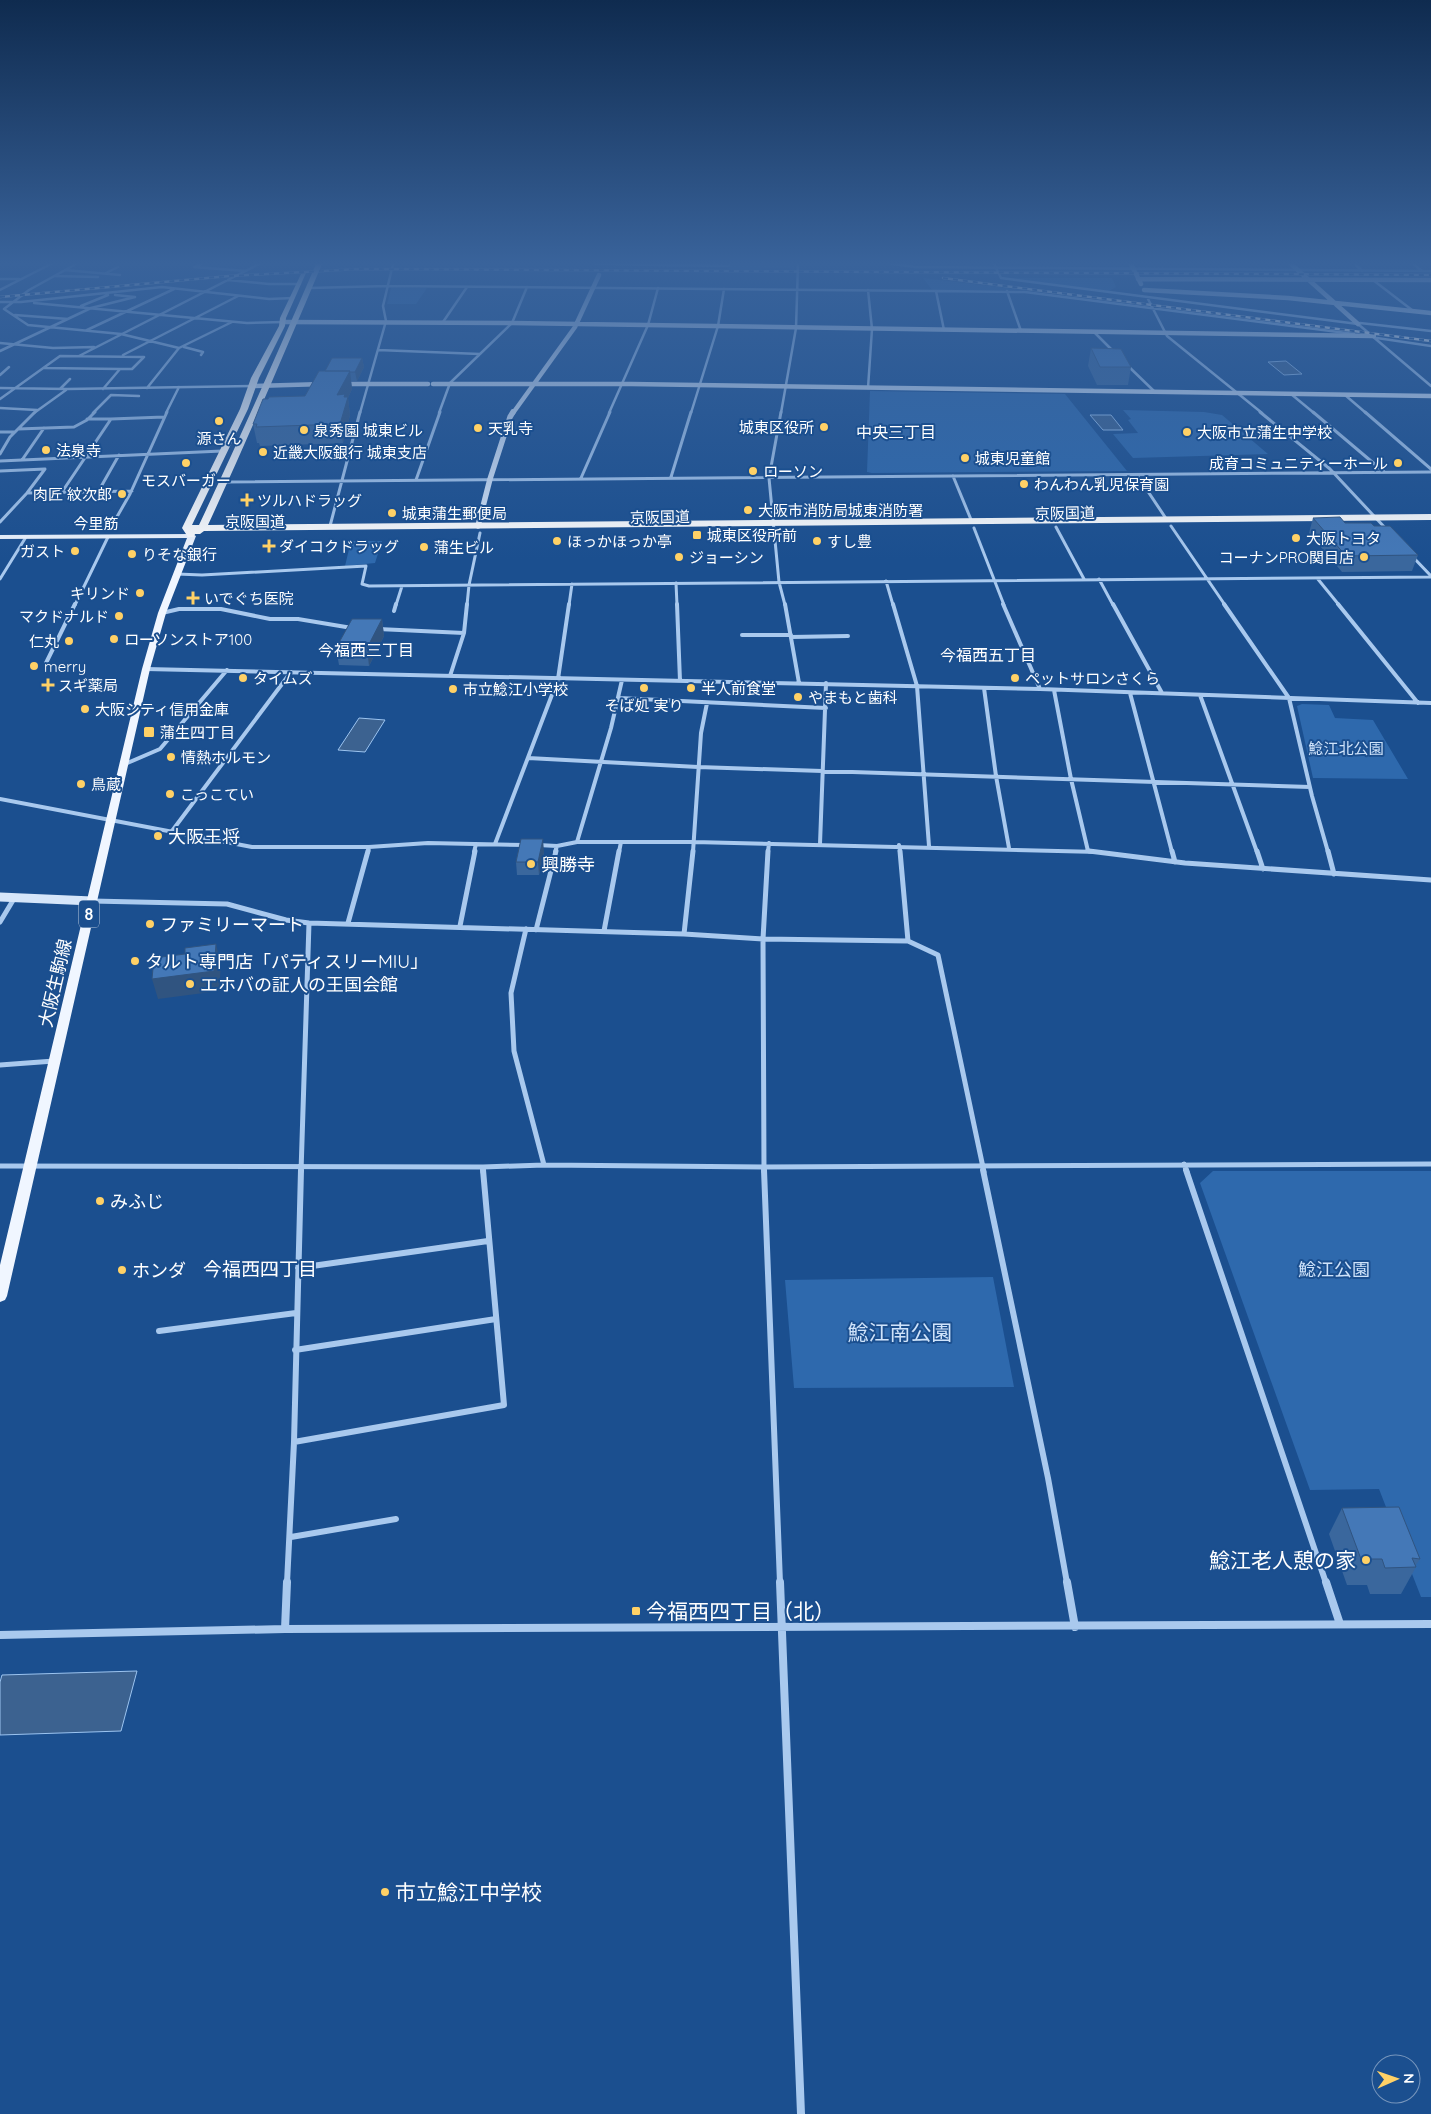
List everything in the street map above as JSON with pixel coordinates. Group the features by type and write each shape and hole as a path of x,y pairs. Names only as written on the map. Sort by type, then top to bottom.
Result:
{"highway":[{"path":"189,532 222,451 244,409 263,363"},
{"name":"京阪国道","path":"275,363 264,385 265,391 255,414 202,528 330,526 479,529"},
{"name":"京阪国道","path":"1379,521 1431,517"},
{"name":"京阪国道","path":"189,532 1379,521 1431,524"},
{"name":"京阪国道","path":"972,525 1056,527 1169,523"},
{"path":"189,532 202,528"}],"main road":[{"name":"今里筋","path":"0,530 109,533"},
{"name":"今里筋","path":"0,538 109,533 189,532"},
{"name":"大阪生駒線","path":"0,1296 146,669 162,613 177,574 189,532"}],"street":[{"path":"0,399 51,363"},
{"path":"44,368 132,369 138,363"},
{"path":"147,388 167,363"},
{"path":"330,526 375,363"},
{"path":"416,480 450,383 471,363"},
{"path":"450,676 464,633 469,584 490,479 510,417 550,363"},
{"path":"581,478 632,363"},
{"path":"671,478 706,363"},
{"path":"790,363 769,478 779,582 799,683"},
{"path":"868,388 870,363"},
{"path":"1125,363 1155,392"},
{"path":"1201,363 1335,473 1395,538"},
{"path":"1404,363 1431,386"},
{"path":"0,375 8,367"},
{"path":"103,389 120,369"},
{"path":"60,389 70,379"},
{"path":"0,388 103,389 264,385 536,383 1431,396"},
{"path":"46,663 109,533 150,454 164,417 179,387"},
{"path":"0,454 17,430 37,410 66,389"},
{"path":"1291,394 1384,472"},
{"path":"0,432 74,427 87,419 112,395 139,396"},
{"path":"1345,395 1431,470"},
{"path":"0,408 37,410"},
{"path":"87,419 164,417"},
{"path":"62,492 111,419"},
{"path":"22,460 44,428"},
{"path":"0,446 6,446"},
{"path":"0,461 222,451"},
{"path":"98,492 119,455"},
{"path":"0,471 45,469 27,494 0,522"},
{"path":"222,482 1137,475 1431,470"},
{"path":"1137,475 1206,579 1289,698 1310,787 1334,874"},
{"path":"953,476 993,580 1040,689"},
{"path":"27,494 132,491"},
{"path":"1056,527 1084,579"},
{"path":"0,579 26,537"},
{"path":"1407,550 1431,577"},
{"path":"177,574 202,575 366,566 362,584 369,586 1431,577"},
{"path":"1317,578 1418,703"},
{"path":"1098,579 1162,693"},
{"path":"886,581 917,686 929,846"},
{"path":"676,583 680,681"},
{"path":"495,844 558,679 572,584"},
{"path":"394,611 402,586"},
{"path":"162,613 179,609 221,609 270,619 298,619 355,628"},
{"path":"375,629 464,633"},
{"path":"742,635 848,636"},
{"path":"146,669 1040,689 1431,703"},
{"path":"125,764 160,749 227,670"},
{"path":"172,831 292,672"},
{"path":"577,842 619,698 622,680"},
{"path":"820,844 826,684"},
{"path":"984,688 996,776 1009,848"},
{"path":"1054,690 1071,779 1088,851"},
{"path":"1130,693 1176,862"},
{"path":"1200,694 1263,868"},
{"path":"619,698 826,708"},
{"path":"684,934 694,842 701,734 707,703"},
{"path":"528,758 698,767 1310,787"},
{"path":"0,800 252,847 369,847 428,843 558,846 577,842 694,842 1009,848 1088,851 1176,862 1431,880"},
{"path":"604,931 620,842"},
{"path":"769,843 764,939 764,1167 801,2114"},
{"path":"460,926 476,844"},
{"path":"899,845 908,941"},
{"path":"536,930 558,846"},
{"path":"348,923 369,847"},
{"path":"0,897 226,904 286,920 309,923 604,931 764,939 908,941 938,955 1046,1469 1075,1627"},
{"path":"0,922 15,897"},
{"path":"285,1629 291,1538 296,1313 309,923"},
{"path":"526,929 511,993 514,1051 544,1165"},
{"path":"0,1065 55,1061"},
{"path":"0,1166 483,1167 544,1165 764,1167 983,1164 1431,1164"},
{"path":"1184,1164 1340,1624"},
{"path":"294,1442 504,1405 488,1241 483,1167"},
{"path":"298,1268 488,1241"},
{"path":"159,1331 296,1313"},
{"path":"296,1350 496,1319"},
{"path":"291,1538 396,1519"},
{"path":"0,1634 285,1629 1431,1624"}],"green space":[{"path":"870,391 1065,394 1127,471 867,472"},
{"path":"1123,410 1204,412 1222,415 1268,454 1133,458 1113,434 1138,433 1128,420 1131,419"},
{"path":"351,541 382,541 375,563 345,566"},
{"name":"鯰江北公園","path":"1302,704 1329,705 1335,718 1373,720 1408,779 1313,778 1297,706"},
{"name":"鯰江公園","path":"1213,1171 1431,1171 1431,1597 1421,1597 1379,1489 1310,1490 1200,1183"},
{"name":"鯰江南公園","path":"993,1277 1014,1387 794,1388 785,1280"}],"shaded area":[{"path":"1269,363 1288,363 1302,374 1284,375"},
{"path":"1090,415 1111,415 1123,430 1103,430"},
{"path":"359,718 385,720 365,752 338,750"},
{"path":"137,1671 121,1731 0,1735 0,1682 2,1675"}],"building":[{"path":"329,363 360,363 355,372 325,371"},
{"path":"1098,363 1129,363 1131,367 1100,367"},
{"path":"319,371 350,371 337,395 345,394 344,397 348,397 340,424 256,427 257,424 253,424 263,399 268,399 269,397 305,396"},
{"path":"1340,517 1345,523 1371,523 1374,526 1390,526 1418,555 1346,556 1313,518"},
{"path":"352,619 382,619 367,648 336,648"},
{"path":"521,839 543,839 538,862 516,862"},
{"path":"216,944 214,971 152,979 154,958 185,954 185,948"},
{"path":"1399,1507 1420,1559 1412,1558 1416,1567 1385,1568 1382,1559 1361,1559 1342,1508"}],"place":[{"name":"源さん","path":"219,421"},
{"name":"城東区役所","path":"824,427"},
{"name":"天乳寺","path":"478,428"},
{"name":"泉秀園 城東ビル","path":"304,430"},
{"name":"大阪市立蒲生中学校","path":"1187,432"},
{"name":"法泉寺","path":"46,450"},
{"name":"近畿大阪銀行 城東支店","path":"263,452"},
{"name":"城東児童館","path":"965,458"},
{"name":"モスバーガー","path":"186,463"},
{"name":"成育コミュニティーホール","path":"1398,463"},
{"name":"ローソン","path":"753,471"},
{"name":"わんわん乳児保育園","path":"1024,484"},
{"name":"肉匠 紋次郎","path":"122,494"},
{"name":"ツルハドラッグ","path":"247,500"},
{"name":"大阪市消防局城東消防署","path":"748,510"},
{"name":"城東蒲生郵便局","path":"392,513"},
{"name":"城東区役所前","path":"697,535"},
{"name":"大阪トヨタ","path":"1296,538"},
{"name":"ほっかほっか亭","path":"557,541"},
{"name":"すし豊","path":"817,541"},
{"name":"ダイコクドラッグ","path":"269,546"},
{"name":"蒲生ビル","path":"424,547"},
{"name":"ガスト","path":"75,551"},
{"name":"りそな銀行","path":"132,554"},
{"name":"ジョーシン","path":"679,557"},
{"name":"コーナンPRO関目店","path":"1364,557"},
{"name":"キリンド","path":"140,593"},
{"name":"いでぐち医院","path":"193,598"},
{"name":"マクドナルド","path":"119,616"},
{"name":"ローソンストア100","path":"114,639"},
{"name":"仁丸","path":"69,641"},
{"name":"merry","path":"34,666"},
{"name":"タイムズ","path":"243,678"},
{"name":"ペットサロンさくら","path":"1015,678"},
{"name":"スギ薬局","path":"48,685"},
{"name":"そば処 実り","path":"644,688"},
{"name":"半人前食堂","path":"691,688"},
{"name":"市立鯰江小学校","path":"453,689"},
{"name":"やまもと歯科","path":"798,697"},
{"name":"大阪シティ信用金庫","path":"85,709"},
{"name":"蒲生四丁目","path":"149,732"},
{"name":"情熱ホルモン","path":"171,757"},
{"name":"鳥蔵","path":"81,784"},
{"name":"こっこてい","path":"170,794"},
{"name":"大阪王将","path":"158,836"},
{"name":"興勝寺","path":"531,864"},
{"name":"ファミリーマート","path":"150,924"},
{"name":"タルト専門店「パティスリーMIU」","path":"135,961"},
{"name":"エホバの証人の王国会館","path":"190,984"},
{"name":"みふじ","path":"100,1201"},
{"name":"ホンダ","path":"122,1270"},
{"name":"鯰江老人憩の家","path":"1366,1560"},
{"name":"今福西四丁目（北）","path":"636,1611"},
{"name":"市立鯰江中学校","path":"385,1892"}],"district":[{"name":"中央三丁目","path":"896,432"},
{"name":"今福西三丁目","path":"366,650"},
{"name":"今福西五丁目","path":"988,655"},
{"name":"今福西四丁目","path":"260,1269"}]}
